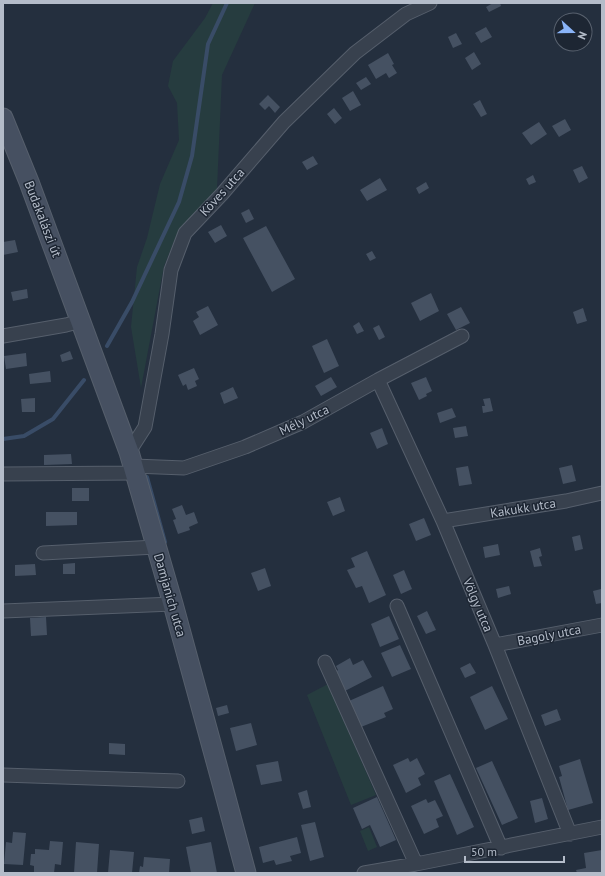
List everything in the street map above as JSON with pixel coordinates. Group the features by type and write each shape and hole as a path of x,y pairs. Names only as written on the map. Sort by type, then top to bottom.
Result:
{"main road":[{"name":"Budakalászi út","path":"3,118 29,182 81,321"},
{"name":"Damjanich utca","path":"81,321 133,464 173,604 246,873"}],"street":[{"name":"Köves utca","path":"133,464 145,427 162,334 171,270 185,233 222,194 284,122 355,53 406,14 430,3"},
{"path":"3,336 81,321"},
{"name":"Mély utca","path":"3,474 133,464 184,468 238,450 303,422 378,380 462,336"},
{"name":"Völgy utca","path":"378,380 443,521 495,645 570,834"},
{"name":"Kakukk utca","path":"443,521 566,501 602,493"},
{"path":"43,553 156,547"},
{"path":"3,611 173,604"},
{"path":"397,606 501,848"},
{"name":"Bagoly utca","path":"495,645 602,625"},
{"path":"324,662 416,864"},
{"path":"3,776 178,781"},
{"path":"364,873 501,848 602,827"}],"green space":[{"path":"213,3 255,3 222,75 217,189 178,232 164,266 141,388 131,327 137,267 147,238 160,184 179,140 177,103 168,86 173,61 205,18"},
{"path":"328,684 376,795 351,805 307,695"},
{"path":"369,827 377,847 368,851 360,831"}],"building":[{"path":"493,3 500,3 501,6 489,12 486,7"},
{"path":"486,27 492,37 481,43 475,33"},
{"path":"456,33 462,44 453,48 448,37"},
{"path":"474,52 481,64 472,70 465,58"},
{"path":"388,53 394,64 392,65 397,73 389,78 386,73 376,79 368,65"},
{"path":"366,77 371,84 361,90 356,83"},
{"path":"353,91 361,105 350,111 342,98"},
{"path":"268,95 280,107 275,113 269,106 265,110 259,104"},
{"path":"480,100 487,114 481,117 473,104"},
{"path":"334,108 342,118 335,124 327,114"},
{"path":"565,119 571,130 559,137 552,126"},
{"path":"539,122 547,134 531,145 522,133"},
{"path":"313,156 318,164 307,170 302,162"},
{"path":"582,166 588,178 579,183 573,170"},
{"path":"533,175 536,182 529,185 526,179"},
{"path":"380,178 387,190 367,201 360,190"},
{"path":"426,182 429,188 419,194 416,188"},
{"path":"249,209 254,219 246,223 241,213"},
{"path":"221,225 227,236 215,243 208,232"},
{"path":"266,226 295,279 272,292 243,238"},
{"path":"15,240 18,252 3,255 3,242"},
{"path":"372,251 376,258 370,261 366,254"},
{"path":"27,289 28,298 13,301 11,292"},
{"path":"431,293 439,311 420,321 411,303"},
{"path":"208,306 218,325 200,335 193,321 199,317 196,312"},
{"path":"461,307 470,323 456,330 447,314"},
{"path":"583,308 587,321 577,324 573,312"},
{"path":"359,322 364,331 357,334 353,326"},
{"path":"379,325 385,337 379,340 373,328"},
{"path":"327,339 339,366 324,373 312,346"},
{"path":"70,351 73,359 62,362 60,355"},
{"path":"26,353 27,366 6,369 4,356"},
{"path":"194,368 199,379 195,381 197,386 188,390 186,384 183,386 178,375"},
{"path":"50,371 51,382 30,384 29,374"},
{"path":"331,377 337,387 321,396 315,386"},
{"path":"426,377 432,391 426,394 427,396 419,400 411,383"},
{"path":"233,387 238,398 224,404 220,393"},
{"path":"35,398 35,412 22,412 21,399"},
{"path":"490,398 493,411 483,413 482,406 485,406 483,399"},
{"path":"452,408 456,417 440,423 437,413"},
{"path":"466,426 468,436 455,438 453,428"},
{"path":"382,428 388,444 377,449 370,433"},
{"path":"71,454 72,464 44,465 44,455"},
{"path":"572,465 576,481 563,484 559,468"},
{"path":"468,466 472,484 459,486 456,468"},
{"path":"72,488 89,488 89,501 72,501"},
{"path":"340,497 345,511 333,516 327,502"},
{"path":"182,505 186,515 194,512 198,523 189,527 190,530 178,534 173,520 176,519 172,509"},
{"path":"46,512 77,512 77,525 46,526"},
{"path":"424,518 431,535 416,541 409,524"},
{"path":"580,535 583,549 575,551 572,537"},
{"path":"498,544 500,555 485,558 483,547"},
{"path":"540,548 542,556 539,557 542,566 534,567 530,551"},
{"path":"367,551 386,595 369,603 362,586 356,588 347,570 355,567 351,558"},
{"path":"75,563 75,574 63,574 63,564"},
{"path":"35,564 36,575 15,576 15,565"},
{"path":"265,568 271,586 258,591 251,573"},
{"path":"404,570 412,589 401,594 393,575"},
{"path":"509,586 511,594 498,598 496,589"},
{"path":"601,589 602,603 596,604 593,591"},
{"path":"427,611 436,630 426,634 417,616"},
{"path":"389,616 399,639 380,647 371,624"},
{"path":"46,617 47,635 31,636 30,618"},
{"path":"400,645 411,669 392,677 381,653"},
{"path":"350,658 353,665 363,660 372,677 343,692 334,673 338,670 336,666"},
{"path":"470,663 476,673 465,678 460,668"},
{"path":"383,686 393,709 384,713 386,717 361,727 349,701"},
{"path":"492,686 508,719 485,730 470,697"},
{"path":"227,705 229,713 218,716 216,708"},
{"path":"557,709 561,720 545,726 541,715"},
{"path":"251,723 257,745 236,751 230,728"},
{"path":"109,743 125,744 125,755 109,754"},
{"path":"408,758 410,762 417,758 425,774 418,778 421,785 406,793 393,765"},
{"path":"580,759 593,803 568,810 559,777 562,776 559,766"},
{"path":"278,761 282,781 261,785 256,765"},
{"path":"492,761 518,818 502,825 476,768"},
{"path":"450,774 474,827 457,835 434,781"},
{"path":"307,790 311,807 303,809 298,793"},
{"path":"377,797 396,840 380,847 370,825 362,829 353,808"},
{"path":"542,798 548,819 535,823 530,801"},
{"path":"426,799 428,803 435,800 443,816 436,819 439,827 424,834 411,806"},
{"path":"202,817 205,831 192,834 189,820"},
{"path":"315,822 324,857 310,861 301,825"},
{"path":"13,832 26,833 23,865 4,864 6,842 12,843"},
{"path":"297,837 301,853 290,856 292,861 276,865 274,860 263,863 259,847"},
{"path":"50,841 63,842 61,865 55,864 54,873 34,873 34,866 30,865 31,854 35,854 35,849 49,850"},
{"path":"76,842 99,844 97,873 74,873"},
{"path":"211,842 217,873 191,873 186,847"},
{"path":"110,850 134,852 132,873 108,873"},
{"path":"602,850 602,873 577,873 576,870 586,868 584,853"},
{"path":"144,857 170,859 169,873 139,873 140,866 143,867"}],"waterway":[{"path":"107,346 132,302 179,202 192,156 208,44 227,3"},
{"path":"3,439 24,436 53,419 84,380"},
{"path":"147,477 165,542"}]}
